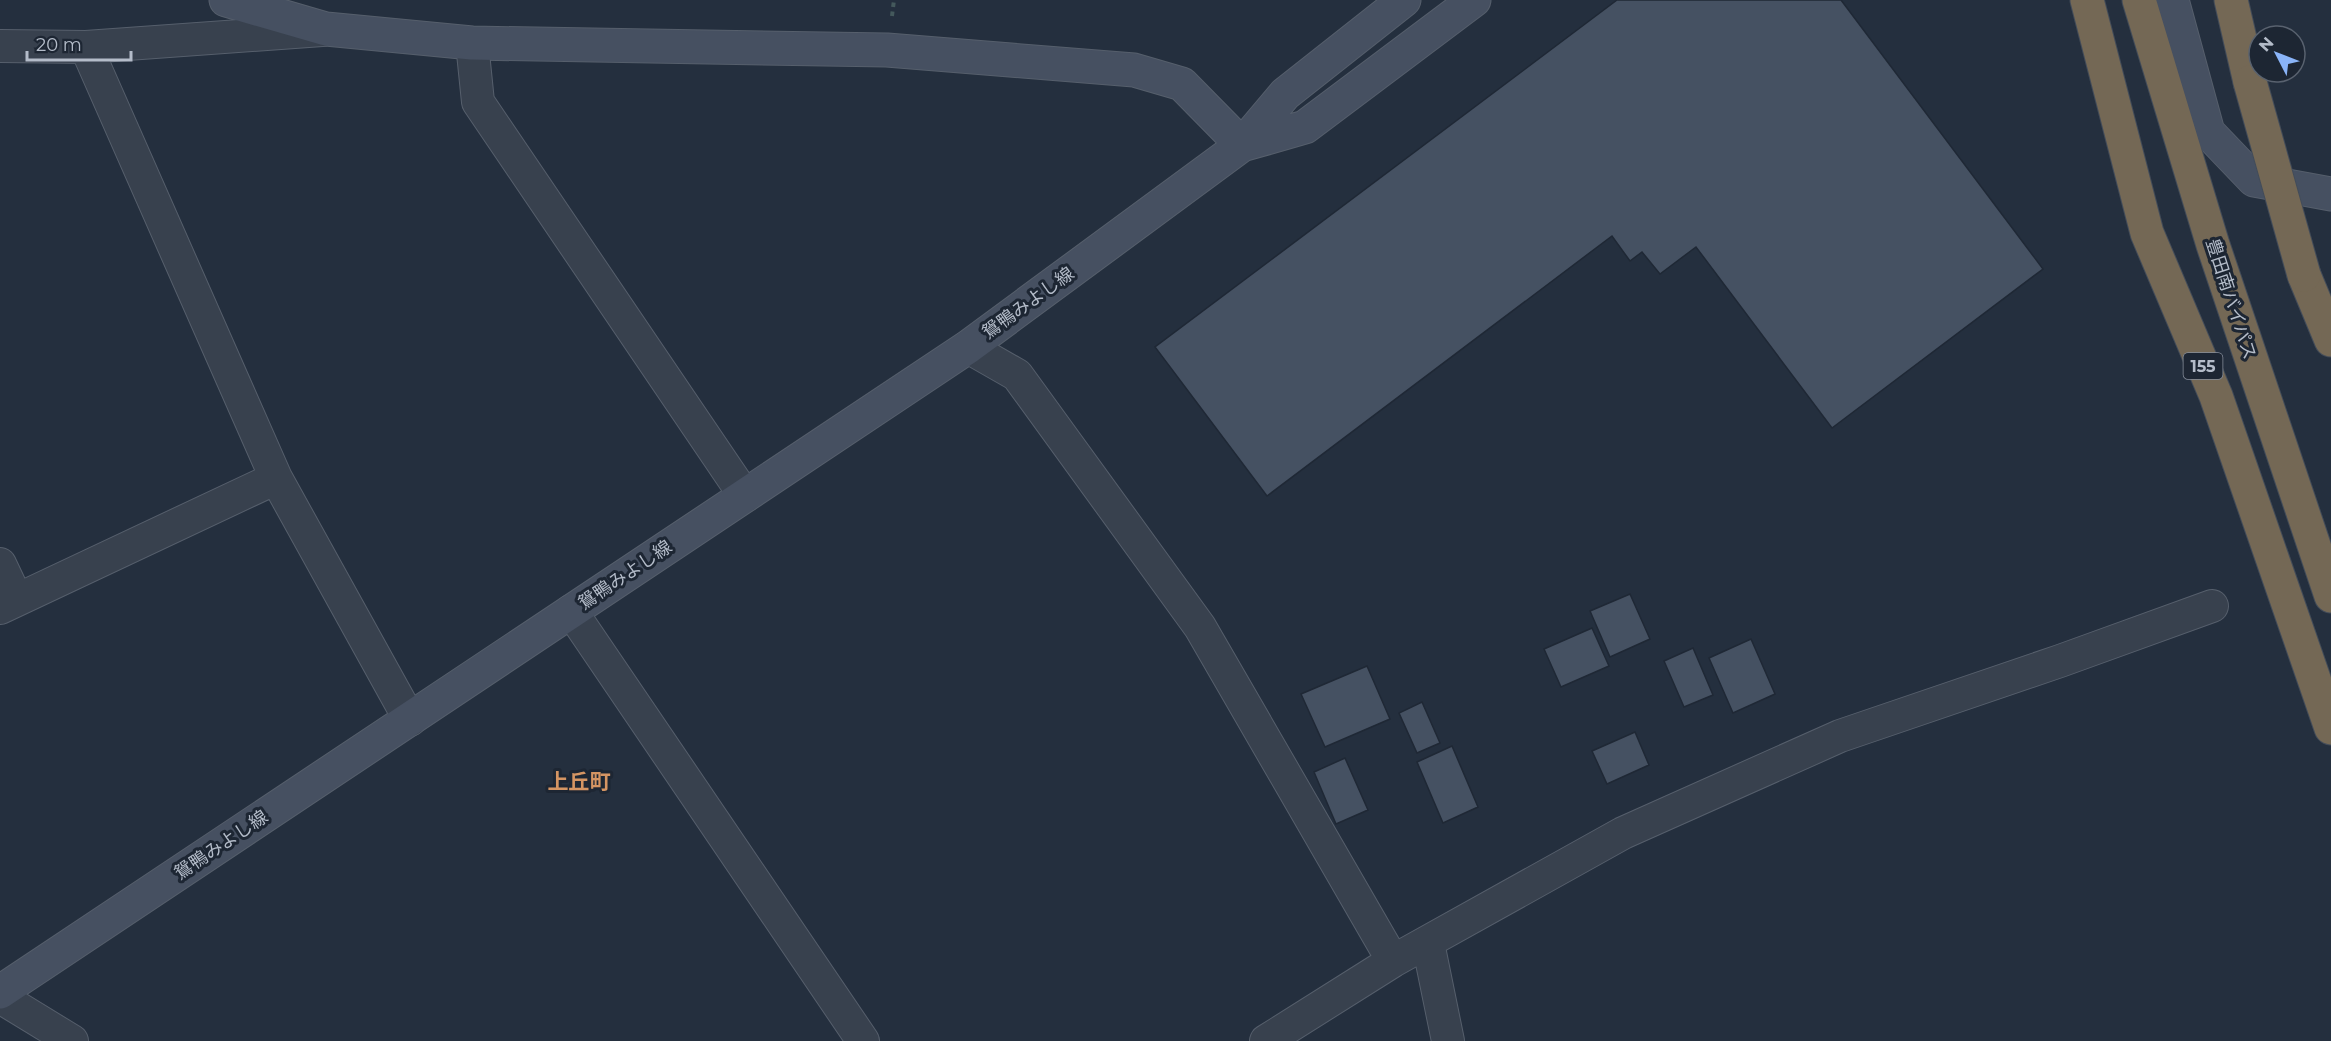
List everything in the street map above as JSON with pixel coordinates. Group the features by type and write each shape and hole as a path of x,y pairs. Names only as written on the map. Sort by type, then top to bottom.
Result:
{"highway":[{"name":"155","path":"2086,0 2147,234 2216,396 2331,728"},
{"name":"豊田南バイパス","path":"2139,0 2213,245 2331,596"},
{"path":"2231,0 2250,82 2304,275 2331,340"}],"main road":[{"path":"226,0 326,29 472,43 886,50 1134,70 1182,84 1242,146"},
{"name":"鴛鴨みよし線","path":"0,992 968,347 1242,146 1285,94 1404,0"},
{"name":"鴛鴨みよし線","path":"1242,146 1305,127 1474,0"},
{"path":"2172,0 2208,132 2254,180 2331,194"}],"street":[{"path":"0,46 86,46 326,29"},
{"path":"472,43 478,102 745,496"},
{"path":"86,46 276,478 410,720"},
{"path":"968,347 1017,375 1200,627 1393,961"},
{"path":"0,564 8,604 276,478"},
{"path":"1266,1041 1393,961 1623,833 1840,736 2212,606"},
{"path":"571,611 863,1041"},
{"path":"1428,943 1448,1041"},
{"path":"0,997 63,1035"}],"building":[{"path":"1617,0 1841,0 2043,269 1832,428 1696,247 1660,274 1642,252 1630,261 1612,236 1267,496 1155,347"},
{"path":"1630,594 1650,639 1610,657 1590,611"},
{"path":"1592,628 1609,666 1561,687 1544,649"},
{"path":"1751,639 1775,694 1733,713 1709,658"},
{"path":"1693,648 1713,695 1684,707 1664,661"},
{"path":"1367,666 1390,719 1325,747 1301,694"},
{"path":"1422,702 1440,743 1417,753 1399,713"},
{"path":"1635,732 1649,765 1607,784 1592,751"},
{"path":"1452,746 1478,807 1443,823 1417,762"},
{"path":"1345,758 1368,810 1336,824 1314,772"}],"district":[{"name":"上丘町","path":"579,782"}]}
